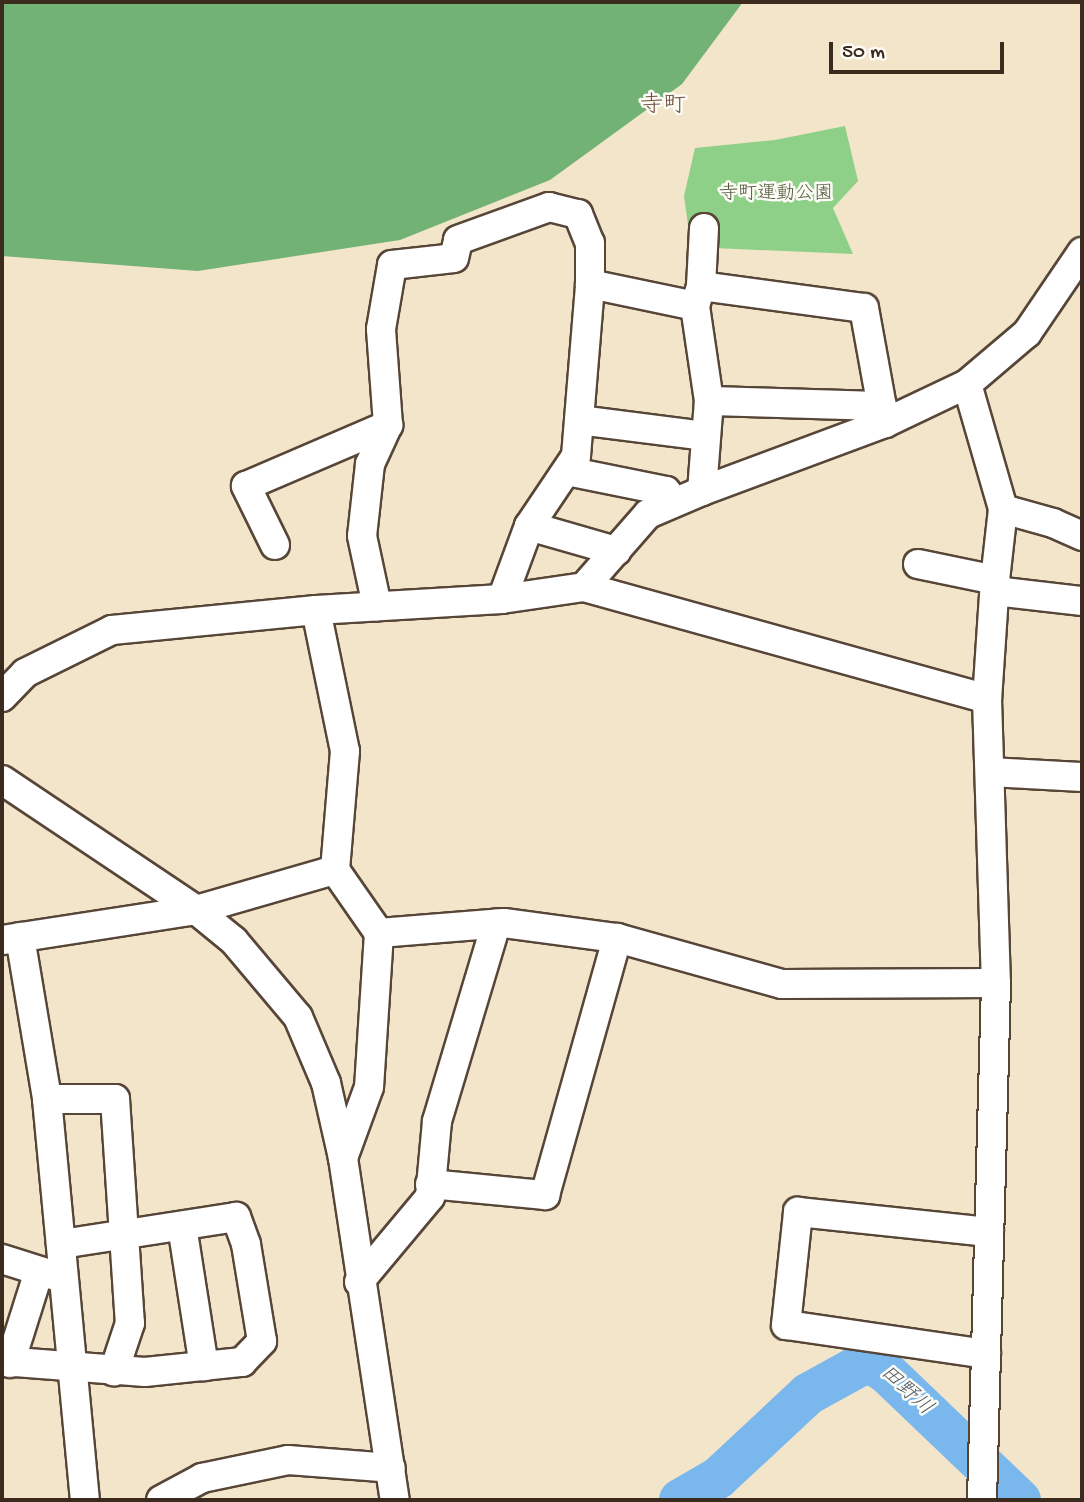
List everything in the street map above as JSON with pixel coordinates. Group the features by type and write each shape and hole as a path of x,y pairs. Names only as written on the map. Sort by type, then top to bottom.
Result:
{"street":[{"path":"377,606 362,536 370,464 388,425 381,329 392,265 454,258 458,240 549,207 578,214 590,243 590,285 576,456 529,526 502,599"},
{"path":"702,491 709,401 698,296 704,228"},
{"path":"584,587 649,514 884,414 967,384 1027,333 1082,252"},
{"path":"590,285 864,308 884,414"},
{"path":"967,384 1003,509 987,699 996,983 982,1500"},
{"path":"709,401 884,414"},
{"path":"579,420 706,436"},
{"path":"275,545 246,486 388,425"},
{"path":"567,471 666,491 675,502"},
{"path":"1003,509 1053,523 1082,536"},
{"path":"529,526 617,551"},
{"path":"918,564 995,586 1082,601"},
{"path":"2,697 24,673 112,630 316,610 502,599 584,587 987,699"},
{"path":"316,610 345,751 335,870 379,933 369,1087 342,1158"},
{"path":"990,772 1082,777"},
{"path":"2,780 196,910 234,941 298,1017 326,1083 342,1158 359,1282 396,1500"},
{"path":"61,1244 236,1217 246,1244 262,1341 242,1362 145,1372 73,1369 6,1362 52,1274 61,1244 47,1099 11,939 196,910 335,870"},
{"path":"379,933 495,924 617,938 782,984 996,983"},
{"path":"359,1282 430,1197 437,1121 495,924"},
{"path":"430,1184 545,1195 617,938"},
{"path":"47,1099 115,1099 130,1324 114,1371"},
{"path":"986,1354 786,1325 798,1212 989,1232"},
{"path":"182,1226 204,1366"},
{"path":"2,1259 52,1274"},
{"path":"52,1274 73,1369 85,1500"},
{"path":"161,1500 202,1478 288,1460 391,1468"}],"green space":[{"path":"2,2 743,2 682,84 550,180 400,240 198,271 2,256"},
{"name":"寺町運動公園","path":"845,126 858,181 833,208 853,254 691,247 684,196 695,148 775,140"}],"waterway":[{"name":"田野川","path":"680,1500 718,1478 808,1394 868,1361 887,1373 1020,1500"}],"district":[{"name":"寺町","path":"663,107"}]}
